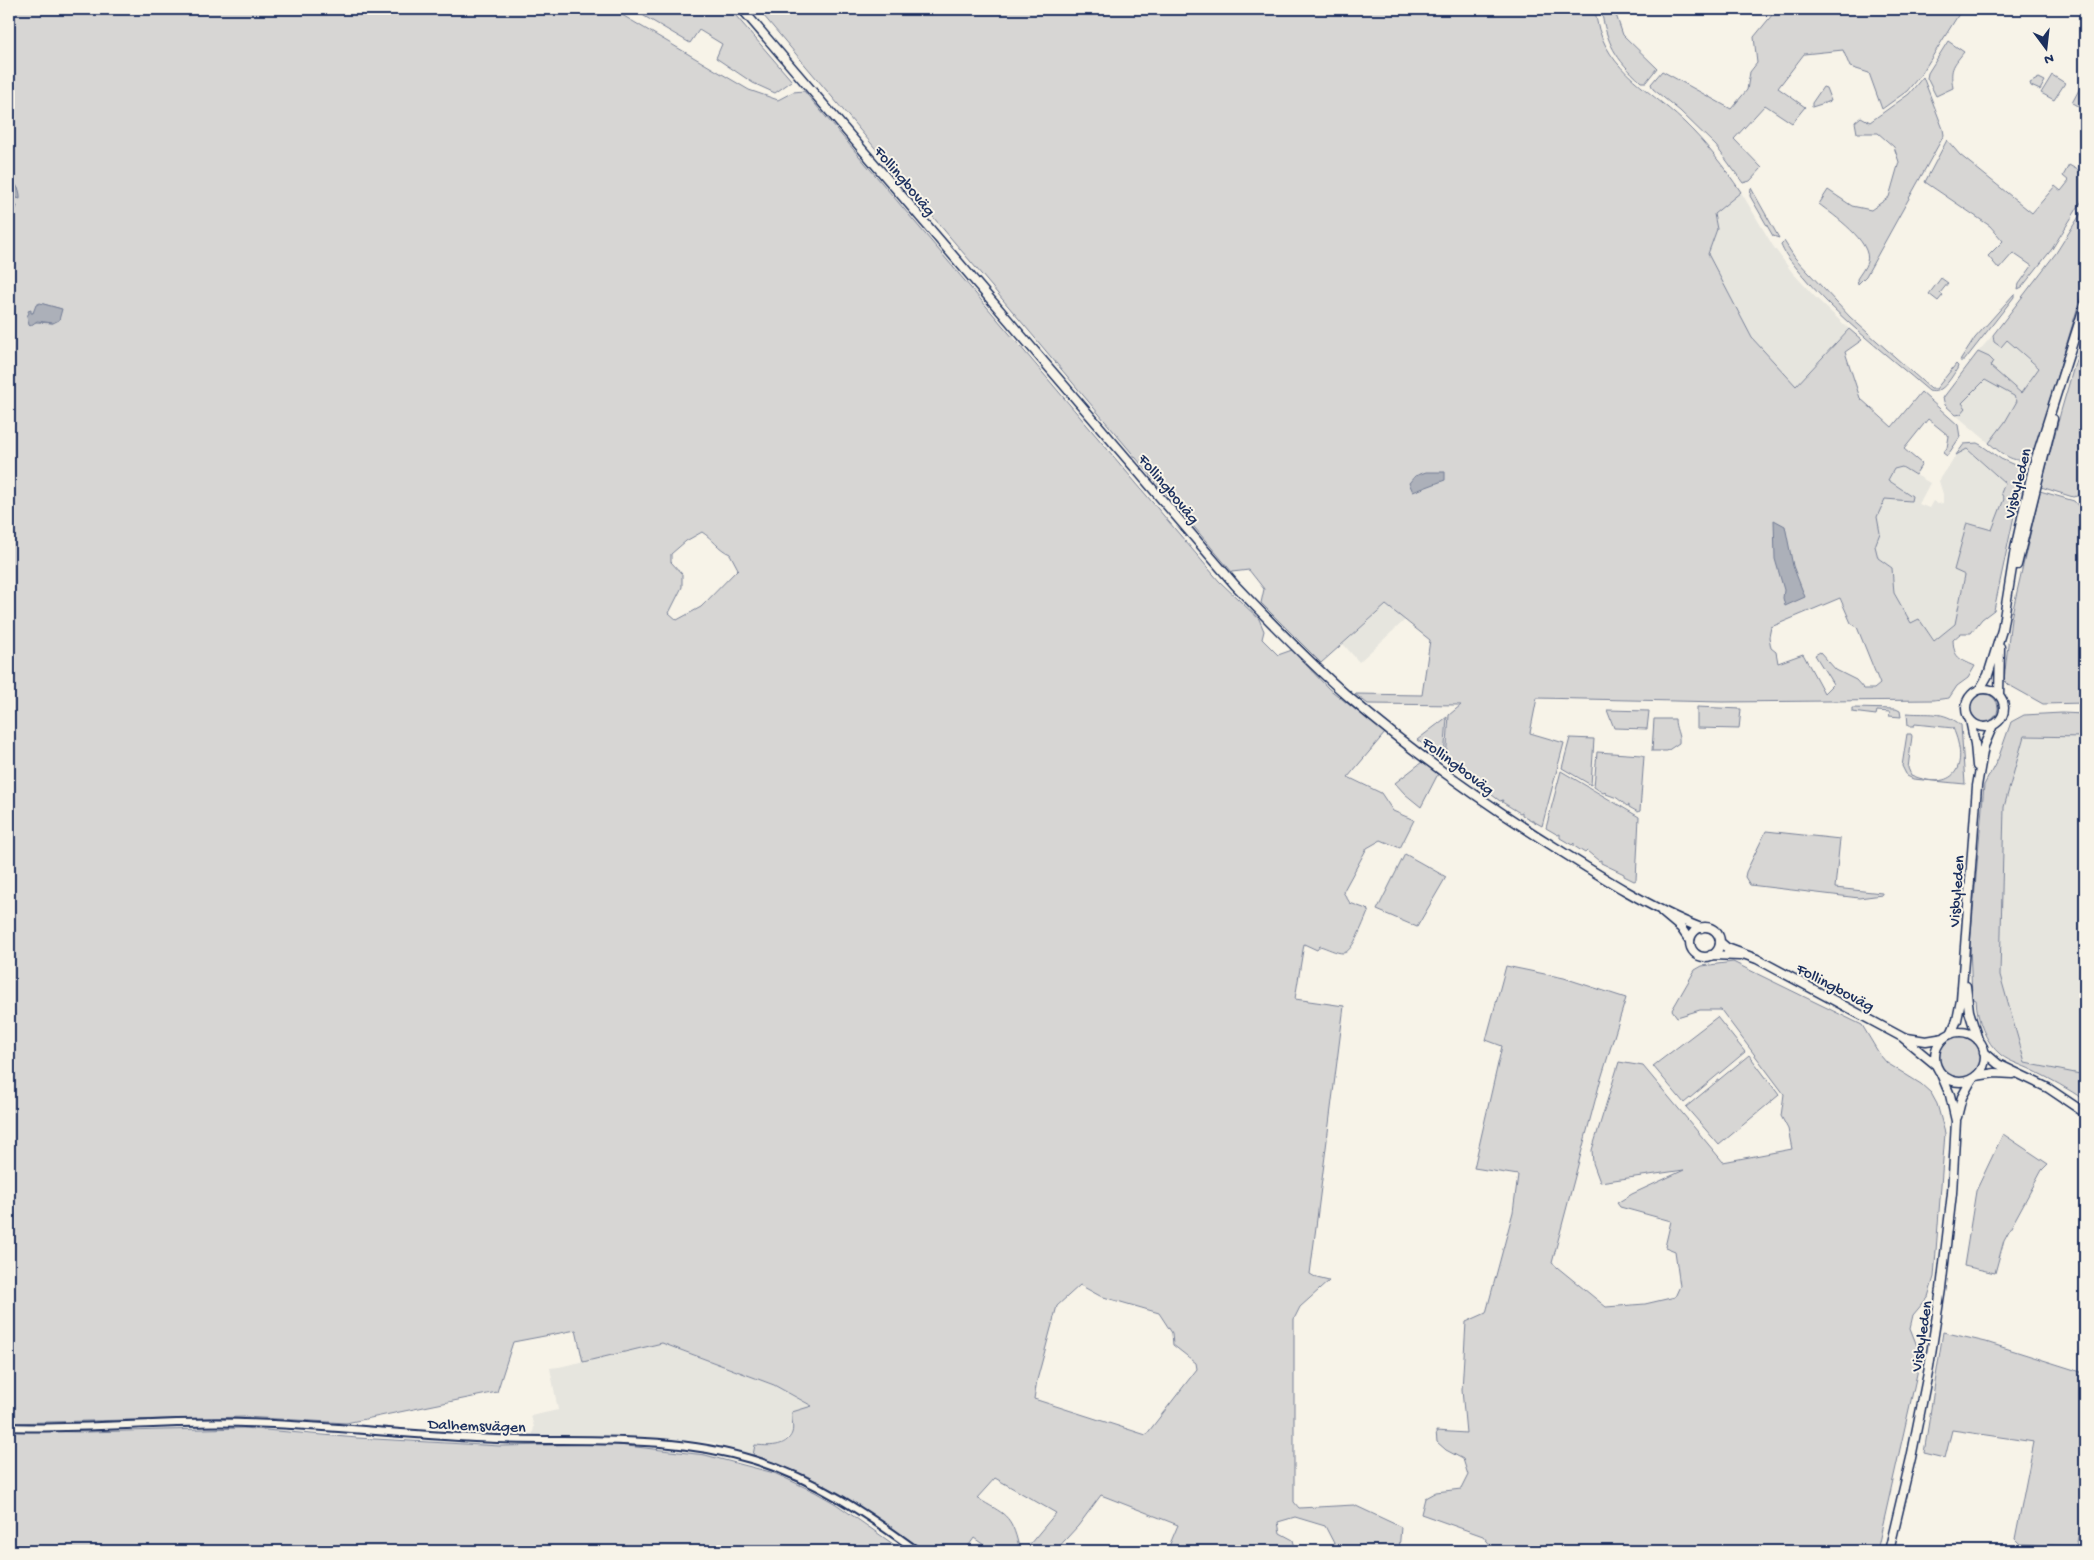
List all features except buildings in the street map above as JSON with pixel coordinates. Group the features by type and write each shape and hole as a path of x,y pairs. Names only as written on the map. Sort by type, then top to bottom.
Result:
{"main road":[{"name":"Follingboväg","path":"742,9 1235,585 1313,664 1358,705 1442,771 1492,807 1594,872 1701,928"},
{"name":"Visbyleden","path":"1998,695 2002,630 2006,606 2065,370 2085,304"},
{"name":"Visbyleden","path":"2077,333 2085,312"},
{"name":"Visbyleden","path":"1980,690 1988,675 2002,630"},
{"path":"1980,690 1992,690 1998,695 2002,701 2003,712 2001,718 1993,725 1982,727 1970,720 1966,710 1967,701 1973,693 1980,690"},
{"name":"Visbyleden","path":"1970,720 1975,744 1977,786"},
{"name":"Visbyleden","path":"1947,1036 1955,1027 1959,1010 1964,968 1977,786 1984,746 1993,725"},
{"name":"Follingboväg","path":"1651,903 1681,928 1690,941"},
{"path":"1708,927 1715,931 1720,942 1717,951 1711,955 1697,954 1692,948 1690,941 1694,932 1701,928 1708,927"},
{"name":"Follingboväg","path":"1720,942 1727,948 1757,959 1902,1037 1936,1065"},
{"name":"Follingboväg","path":"1711,955 1737,955 1757,959"},
{"name":"Visbyleden","path":"1964,968 1969,1011 1978,1040"},
{"path":"2018,1075 1995,1073 1975,1077 1966,1082 1949,1080 1941,1074 1936,1065 1936,1049 1947,1036 1965,1033 1978,1040 1984,1052 1998,1064 2048,1088 2085,1114"},
{"name":"Follingboväg","path":"1902,1037 1926,1041 1947,1036"},
{"path":"1975,1077 1983,1066 1984,1052"},
{"name":"Visbyleden","path":"1941,1074 1950,1096 1956,1121"},
{"name":"Visbyleden","path":"1889,1551 1909,1466 1929,1364 1941,1289 1952,1193 1956,1121 1962,1097 1975,1077"}],"street":[{"name":"Dalhemsvägen","path":"9,1427 242,1422 297,1424 457,1437 614,1440 687,1444 737,1455 785,1470 836,1496 917,1551"}],"shaded area":[{"path":"9,9 612,9 749,90 778,100 793,92 804,91 1219,581 1259,619 1264,631 1262,639 1278,655 1292,650 1328,688 1385,733 1348,777 1381,793 1393,811 1414,820 1400,848 1381,840 1367,848 1343,892 1350,903 1369,910 1358,934 1351,947 1343,953 1320,946 1317,950 1304,944 1295,999 1344,1006 1310,1274 1329,1281 1300,1307 1294,1319 1294,1502 1299,1508 1354,1505 1401,1527 1399,1551 1338,1551 1325,1526 1295,1517 1278,1522 1280,1533 1293,1540 1296,1551 1167,1551 1178,1525 1101,1495 1078,1526 1055,1551 1024,1551 1056,1513 995,1478 977,1498 1006,1516 1010,1521 1019,1547 1017,1551 990,1551 974,1538 965,1551 926,1551 839,1493 805,1475 753,1455 755,1445 776,1445 786,1441 793,1431 792,1412 812,1406 774,1385 662,1343 583,1362 576,1330 513,1342 497,1392 346,1423 245,1417 9,1423 9,234 10,223 17,206 12,201 17,198 19,190 13,181 9,179","holes":["43,304 61,309 53,323 35,322 29,314 33,313 35,309","702,532 730,554 738,569 701,607 677,620 669,613 682,587 682,574 671,562 671,554 686,541","1080,1285 1100,1296 1159,1313 1172,1333 1173,1345 1196,1363 1197,1369 1146,1435 1034,1399 1037,1380 1057,1306"]},
{"path":"632,9 730,9 792,81 775,93 753,83 716,58 722,44 699,30 690,43"},
{"path":"758,9 1595,9 1599,29 1606,46 1616,61 1640,86 1692,130 1728,173 1741,192 1714,214 1717,229 1708,254 1752,338 1796,386 1849,329 1862,340 1845,352 1860,398 1892,427 1921,392 1958,425 1960,437 1947,456 1943,453 1947,448 1949,436 1928,419 1904,449 1922,464 1915,475 1902,467 1894,469 1888,480 1912,496 1911,501 1885,499 1877,517 1880,533 1875,546 1878,558 1892,568 1894,593 1911,623 1919,619 1934,641 1955,624 1965,575 1954,570 1967,523 1992,530 2004,499 2001,493 2005,483 1967,449 1956,455 1964,444 1977,443 2001,459 2026,470 2029,475 2021,506 2015,511 1994,610 1982,619 1971,633 1961,633 1953,640 1958,657 1975,666 1968,678 1957,686 1949,698 1934,700 1722,702 1537,698 1530,733 1564,743 1542,826 1522,815 1522,812 1520,813 1502,802 1503,800 1500,801 1484,789 1484,786 1481,786 1446,760 1449,715 1461,705 1368,704 1355,694 1422,695 1430,640 1386,605 1321,663 1261,603 1264,589 1249,570 1232,572","holes":["1840,598 1851,623 1857,627 1880,684 1874,689 1864,689 1856,680 1836,670 1820,652 1815,655 1833,684 1824,693 1803,654 1778,663 1776,652 1771,648 1769,637 1771,627"]},
{"path":"1601,9 1614,9 1623,35 1657,68 1646,82 1641,82 1618,58 1609,41"},
{"path":"1777,9 1962,9 1922,73 1907,91 1882,109 1869,73 1850,67 1843,50 1804,54 1778,88 1805,107 1792,123 1765,105 1734,139 1762,168 1750,181 1743,183 1716,146 1680,111 1653,89 1651,84 1662,71 1731,109 1747,90 1750,72 1757,63 1754,37"},
{"path":"1948,41 1964,52 1953,68 1953,88 1936,96 1927,78 1928,73"},
{"path":"2052,75 2065,83 2054,100 2041,93"},
{"path":"1923,77 1944,135 1866,276 1858,284 1857,279 1867,262 1864,246 1851,230 1819,204 1828,190 1852,206 1871,210 1889,197 1899,162 1894,147 1878,133 1857,133 1855,122 1861,117 1870,122 1909,94"},
{"path":"2039,78 2045,81 2040,90 2031,86 2030,83"},
{"path":"2081,86 2085,88 2085,110 2072,103"},
{"path":"1823,87 1826,88 1831,101 1812,107 1812,103"},
{"path":"1947,140 1960,155 2032,213 2055,186 2061,191 2069,181 2063,176 2069,165 2085,174 2085,196 2052,249 2022,287 2018,289 2019,284 2032,266 2013,253 1999,269 1988,256 2003,241 1990,226 1925,182"},
{"path":"9,179 18,188 20,199 17,198 12,201 17,206 10,223 9,234"},
{"path":"1751,188 1779,238 1773,236 1750,196"},
{"path":"1741,192 1773,246 1792,272 1849,329 1796,386 1752,338 1708,254 1717,229 1714,214"},
{"path":"2085,207 2085,283 2033,456 2027,459 2015,460 2004,455 1989,443 2005,422 2017,401 2014,396 1985,380 1962,403 1966,408 1961,414 1956,415 1945,405 1943,398 1978,352 1989,357 1993,361 1990,366 2021,393 2039,368 2007,340 2001,347 1994,342 1993,335 2056,253"},
{"path":"1784,241 1795,258 1850,317 1931,389 1936,389 1956,364 1958,366 1957,369 1946,385 1938,391 1929,391 1861,334 1812,287 1784,251 1781,244"},
{"path":"1941,278 1948,283 1940,293 1943,295 1938,301 1929,294"},
{"path":"2014,294 2014,297 1964,361 1960,361 1975,338"},
{"path":"40,303 62,309 59,320 53,323 37,321 30,326 27,316 28,311 31,310 31,313 33,313 36,305"},
{"path":"2085,329 2085,494 2073,497 2041,487"},
{"path":"1993,335 1994,342 2001,347 2007,340 2039,369 2021,393 1989,366 1989,357 1978,352"},
{"path":"1985,380 2015,396 2017,401 2005,422 1989,443 1956,415 1961,414 1965,407 1962,403"},
{"path":"1966,449 2005,483 2002,493 2004,499 1992,530 1967,523 1965,575 1955,624 1935,641 1919,620 1911,623 1894,593 1892,568 1878,558 1875,546 1880,533 1877,517 1885,498 1911,501 1912,496 1888,480 1894,469 1902,467 1930,483 1919,504 1929,508 1933,501 1938,504 1943,503 1943,494 1939,481 1956,455"},
{"path":"1426,472 1445,472 1445,480 1413,492 1409,483 1415,476"},
{"path":"2040,491 2074,501 2085,514 2085,703 2043,704 2009,685 2004,680 2011,618"},
{"path":"1774,520 1785,526 1793,566 1805,597 1785,606 1784,590 1775,559"},
{"path":"1386,605 1405,620 1359,662 1343,644"},
{"path":"1984,694 1994,698 1998,708 1994,718 1984,722 1974,718 1970,708 1974,698"},
{"path":"1697,707 1741,709 1739,729 1697,728"},
{"path":"1852,708 1896,709 1900,711 1901,717 1889,716 1890,712 1877,711 1876,715 1852,712"},
{"path":"1607,710 1649,711 1647,729 1614,728"},
{"path":"1907,713 1942,715 1961,725 1965,784 1913,779 1907,776 1902,766 1907,734 1912,736 1908,768 1911,775 1926,780 1938,781 1948,778 1955,773 1959,765 1960,754 1953,728 1915,724 1914,726 1908,726"},
{"path":"2085,714 2085,737 2024,736 2004,807 2000,975 2025,1063 2085,1075 2085,1100 2046,1077 2012,1062 1995,1050 1986,1037 1978,1015 1976,1000 1972,998 1970,945 1984,785 1998,759 2011,722 2024,715"},
{"path":"1447,717 1444,759 1417,740"},
{"path":"1654,719 1675,719 1679,743 1667,751 1652,751"},
{"path":"2024,736 2085,737 2085,1075 2025,1064 2000,975 2004,807"},
{"path":"1570,738 1594,739 1591,785 1562,768"},
{"path":"1597,752 1644,756 1640,811 1638,812 1617,798 1606,794 1606,792 1603,793 1594,787"},
{"path":"1422,762 1438,774 1421,807 1395,783"},
{"path":"1561,771 1639,817 1636,880 1634,881 1601,863 1601,860 1599,861 1587,851 1585,853 1574,846 1574,843 1572,845 1560,838 1560,834 1558,835 1546,828"},
{"path":"1766,831 1840,839 1835,888 1882,893 1882,895 1859,898 1750,885 1745,877 1746,872"},
{"path":"1405,854 1446,877 1417,927 1377,910"},
{"path":"1733,962 1862,1025 1887,1063 1921,1084 1931,1093 1937,1104 1945,1133 1934,1277 1928,1297 1913,1315 1910,1328 1921,1356 1877,1551 1495,1551 1483,1536 1421,1514 1425,1498 1436,1492 1461,1489 1468,1475 1463,1459 1446,1450 1437,1442 1436,1431 1466,1433 1462,1390 1466,1322 1486,1313 1513,1212 1518,1175 1474,1168 1502,1046 1486,1040 1506,966 1564,978 1626,998 1600,1082 1552,1263 1606,1307 1645,1304 1675,1297 1680,1286 1675,1251 1665,1247 1671,1221 1620,1207 1617,1203 1684,1170 1600,1182 1593,1163 1592,1150 1619,1062 1643,1066 1723,1162 1792,1149 1788,1129 1781,1116 1784,1094 1721,1010 1700,1010 1677,1017 1672,1010 1695,970 1702,966"},
{"path":"1717,1017 1745,1052 1684,1103 1653,1066"},
{"path":"1960,1035 1972,1039 1978,1045 1982,1057 1978,1069 1972,1075 1960,1079 1948,1075 1942,1069 1938,1057 1942,1045 1948,1039"},
{"path":"1749,1055 1779,1095 1719,1145 1686,1107"},
{"path":"2003,1134 2048,1164 2042,1170 2004,1240 1995,1273 1964,1266 1976,1191"},
{"path":"1943,1332 1986,1342 2081,1372 2085,1382 2085,1508 2076,1546 2020,1544 2015,1539 2034,1442 1952,1430 1945,1458 1924,1453"},
{"path":"662,1343 774,1385 813,1407 791,1419 792,1432 785,1441 773,1447 755,1445 753,1455 710,1442 611,1436 532,1437 534,1427 531,1416 558,1410 550,1368"},
{"path":"243,1428 357,1438 500,1446 610,1444 705,1455 774,1473 815,1492 836,1504 903,1551 9,1551 9,1431 87,1432"}]}
